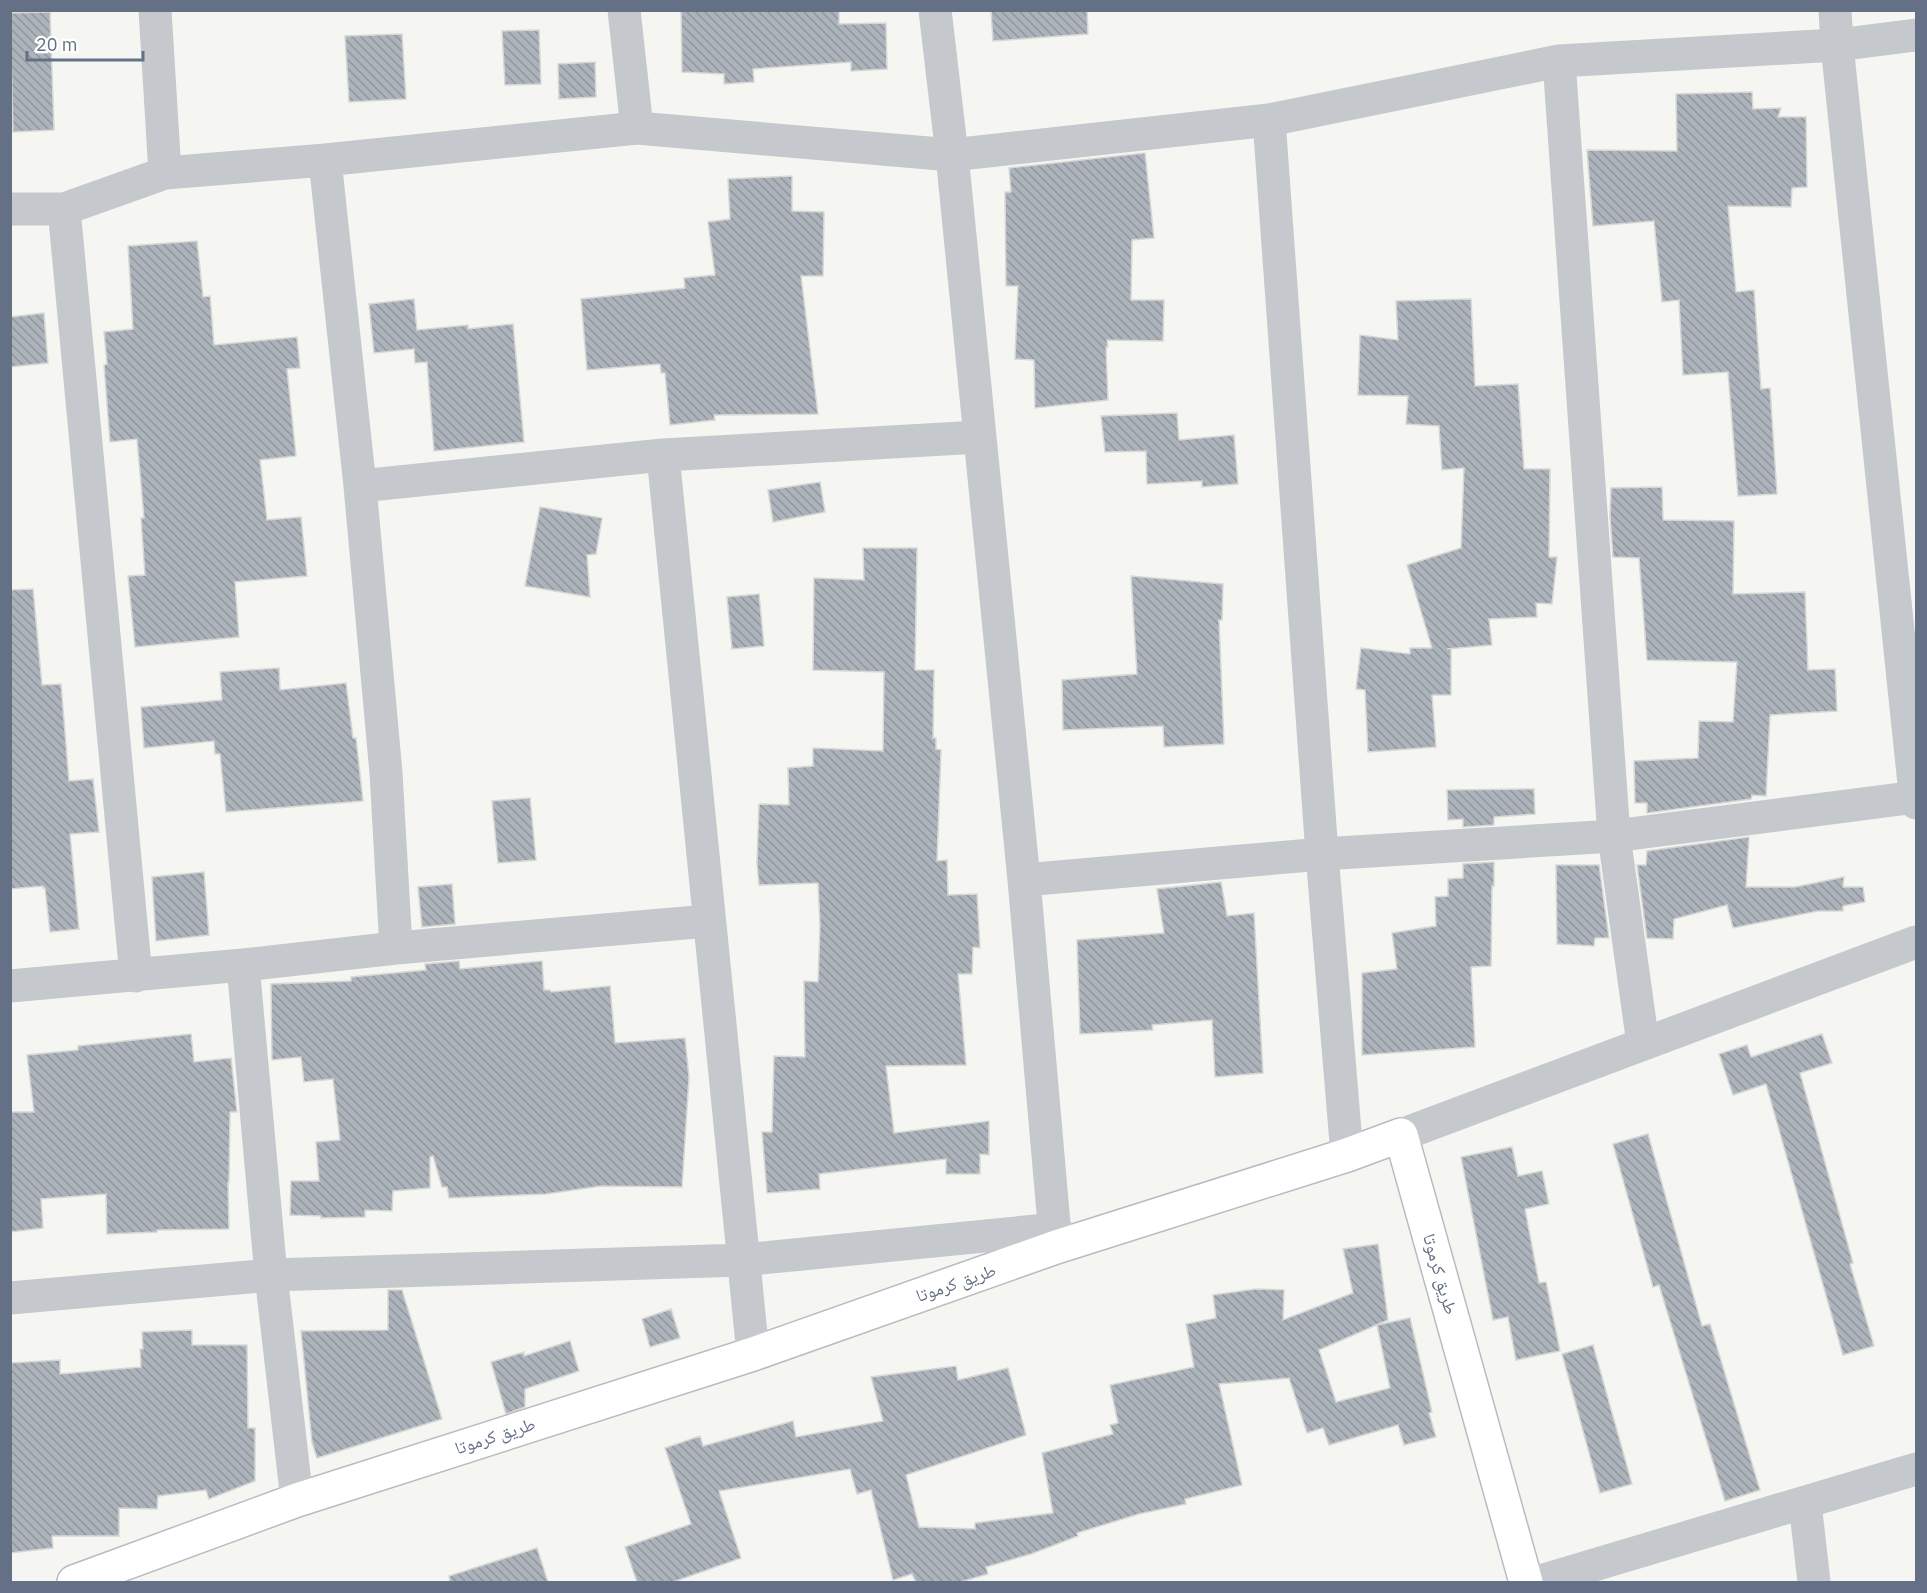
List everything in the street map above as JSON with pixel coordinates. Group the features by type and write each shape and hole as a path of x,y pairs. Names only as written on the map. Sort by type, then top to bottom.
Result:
{"main road":[{"name":"طريق كرموتا","path":"74,1582 297,1500 753,1354 1056,1238 1347,1155 1401,1136 1526,1582"}],"street":[{"path":"155,10 165,173"},
{"path":"624,10 637,128"},
{"path":"10,1298 271,1275 742,1260 1056,1238 1024,880 952,155 935,10"},
{"path":"1835,10 1917,803"},
{"path":"10,209 64,209 165,173 325,160 637,128 952,155 1269,120 1559,60 1837,45 1917,35"},
{"path":"1559,60 1614,836 1643,1044"},
{"path":"1269,120 1322,854 1347,1155"},
{"path":"325,160 360,486 386,773 396,948"},
{"path":"64,209 136,976"},
{"path":"360,486 663,455 979,437"},
{"path":"663,455 753,1354"},
{"path":"1024,880 1322,854 1614,836 1916,797"},
{"path":"10,986 136,976 396,948 708,921"},
{"path":"1401,1136 1917,942"},
{"path":"243,965 271,1275 297,1500"},
{"path":"1537,1582 1917,1469"},
{"path":"1805,1503 1814,1582"}],"building":[{"path":"681,10 839,10 839,24 886,23 887,69 851,71 851,62 753,69 754,82 724,84 724,74 682,72"},
{"path":"991,10 1087,10 1088,34 993,41"},
{"path":"50,12 54,130 13,132 10,13"},
{"path":"539,30 541,84 505,85 502,31"},
{"path":"402,34 406,99 349,102 345,36"},
{"path":"595,62 596,97 559,99 558,64"},
{"path":"1752,92 1753,109 1781,108 1778,117 1806,117 1807,187 1792,188 1791,207 1728,206 1736,292 1754,290 1761,389 1770,388 1777,494 1738,496 1728,372 1683,375 1679,300 1662,302 1654,221 1593,226 1587,150 1677,151 1676,94"},
{"path":"1145,153 1154,238 1132,240 1131,300 1164,300 1163,341 1107,340 1108,400 1035,408 1034,360 1015,359 1018,286 1006,286 1005,192 1011,192 1009,168"},
{"path":"792,176 792,211 824,212 823,276 801,276 818,414 714,415 715,420 670,425 665,373 661,373 660,364 587,370 581,299 685,288 684,278 715,275 708,222 730,219 728,179"},
{"path":"197,241 203,297 210,296 214,345 297,337 300,368 287,369 296,456 260,460 267,520 301,517 307,576 235,582 239,637 135,647 128,576 145,575 141,518 144,518 137,439 110,442 104,332 133,329 128,246"},
{"path":"414,299 417,330 468,325 468,329 513,324 524,442 434,451 427,362 415,363 414,349 374,353 369,304"},
{"path":"1471,299 1475,386 1518,384 1524,469 1550,469 1549,557 1557,557 1552,604 1536,603 1537,617 1489,619 1492,645 1447,649 1451,649 1451,695 1432,695 1436,747 1368,752 1365,690 1356,689 1361,648 1410,654 1410,648 1432,648 1407,565 1461,548 1464,468 1442,470 1439,426 1406,424 1408,396 1358,395 1360,335 1398,340 1396,301"},
{"path":"44,313 48,363 10,367 10,317"},
{"path":"1177,413 1179,440 1234,435 1238,484 1202,487 1202,481 1147,484 1146,451 1105,452 1101,416"},
{"path":"820,482 825,512 773,522 768,490"},
{"path":"1662,487 1663,520 1734,521 1733,594 1805,592 1808,670 1835,669 1837,711 1770,715 1766,796 1752,795 1751,799 1647,813 1647,803 1635,803 1634,761 1698,758 1699,721 1733,722 1737,662 1647,660 1639,558 1613,557 1610,516 1611,488"},
{"path":"540,507 602,518 596,554 587,555 590,597 525,586"},
{"path":"863,548 917,548 915,670 934,670 933,738 936,738 936,749 941,750 937,861 947,860 948,895 977,894 980,948 973,947 972,974 958,974 966,1065 886,1066 894,1133 989,1121 989,1155 980,1154 980,1174 946,1174 946,1159 819,1174 820,1189 767,1193 762,1132 772,1132 774,1056 805,1057 804,981 818,982 820,925 818,883 759,885 757,863 759,804 789,805 788,768 813,766 813,748 883,751 884,672 813,670 814,578 864,580"},
{"path":"1131,576 1223,584 1222,620 1219,620 1224,744 1164,747 1163,726 1063,730 1062,680 1137,674"},
{"path":"33,589 42,685 61,684 69,781 93,779 99,832 70,834 79,929 50,932 45,888 43,886 10,889 10,590"},
{"path":"759,594 764,646 732,649 727,597"},
{"path":"279,668 280,690 346,683 353,738 356,738 363,801 226,812 220,754 215,754 214,741 144,748 141,707 222,700 220,672"},
{"path":"1534,789 1535,814 1494,817 1494,825 1463,827 1463,819 1448,820 1447,790"},
{"path":"530,798 536,860 498,863 492,801"},
{"path":"1749,837 1746,887 1795,887 1844,877 1843,887 1863,887 1865,902 1843,906 1843,911 1818,911 1733,928 1727,905 1674,919 1673,939 1647,938 1637,865 1646,865 1647,851"},
{"path":"1494,862 1491,966 1471,967 1475,1047 1362,1055 1362,973 1397,969 1392,933 1436,926 1435,897 1448,896 1448,879 1463,878 1463,864"},
{"path":"1556,865 1599,865 1609,938 1595,938 1594,946 1557,944"},
{"path":"204,872 209,935 156,941 152,877"},
{"path":"1221,882 1227,916 1254,913 1263,1073 1215,1077 1212,1020 1152,1025 1153,1030 1080,1034 1077,940 1164,933 1157,889"},
{"path":"452,884 455,924 422,927 418,887"},
{"path":"459,961 460,969 542,961 544,990 551,992 610,986 615,1043 685,1038 689,1077 682,1187 601,1186 546,1194 449,1198 447,1187 442,1187 433,1156 430,1157 430,1188 393,1191 392,1211 365,1210 365,1217 321,1218 321,1216 290,1215 291,1181 319,1181 316,1142 340,1140 333,1079 304,1082 301,1057 272,1060 271,984 351,981 351,977 426,970 425,964"},
{"path":"191,1034 194,1062 231,1058 237,1112 230,1112 229,1229 157,1230 157,1232 107,1234 106,1194 41,1199 43,1228 10,1232 10,1112 34,1112 27,1055 78,1050 78,1046"},
{"path":"1822,1034 1832,1063 1800,1073 1874,1346 1843,1355 1766,1084 1733,1095 1719,1054 1747,1045 1751,1057"},
{"path":"1648,1134 1702,1326 1710,1324 1760,1490 1725,1501 1659,1285 1653,1287 1613,1144"},
{"path":"1512,1147 1518,1176 1542,1171 1549,1204 1525,1209 1539,1283 1546,1282 1560,1351 1516,1360 1508,1317 1493,1320 1461,1157"},
{"path":"1378,1244 1388,1320 1319,1350 1336,1402 1390,1388 1377,1325 1410,1318 1436,1437 1404,1445 1398,1425 1329,1445 1323,1428 1307,1433 1289,1378 1219,1384 1242,1485 1185,1499 1186,1504 1139,1514 1077,1533 1078,1536 1031,1554 986,1567 988,1574 960,1582 916,1582 912,1574 893,1580 871,1490 857,1494 850,1469 719,1491 741,1558 673,1582 637,1582 625,1547 691,1524 665,1448 700,1436 703,1446 793,1421 796,1437 883,1421 871,1377 956,1366 958,1380 1008,1368 1026,1435 906,1475 919,1527 975,1529 975,1523 1053,1513 1042,1453 1113,1434 1110,1425 1118,1423 1110,1385 1194,1367 1186,1324 1216,1318 1213,1295 1256,1289 1284,1290 1283,1320 1353,1293 1343,1249"},
{"path":"388,1290 402,1290 442,1419 317,1458 312,1442 301,1331 388,1330"},
{"path":"671,1309 680,1338 650,1347 642,1319"},
{"path":"192,1330 192,1345 247,1345 248,1428 255,1428 255,1481 209,1499 206,1490 158,1496 157,1509 119,1508 119,1536 52,1536 53,1548 10,1553 10,1363 60,1360 60,1374 141,1367 142,1332"},
{"path":"570,1341 579,1371 525,1389 525,1407 506,1414 491,1362 524,1352 524,1356"},
{"path":"1593,1345 1632,1484 1600,1493 1562,1354"},
{"path":"537,1548 548,1582 450,1582 449,1576"}]}
